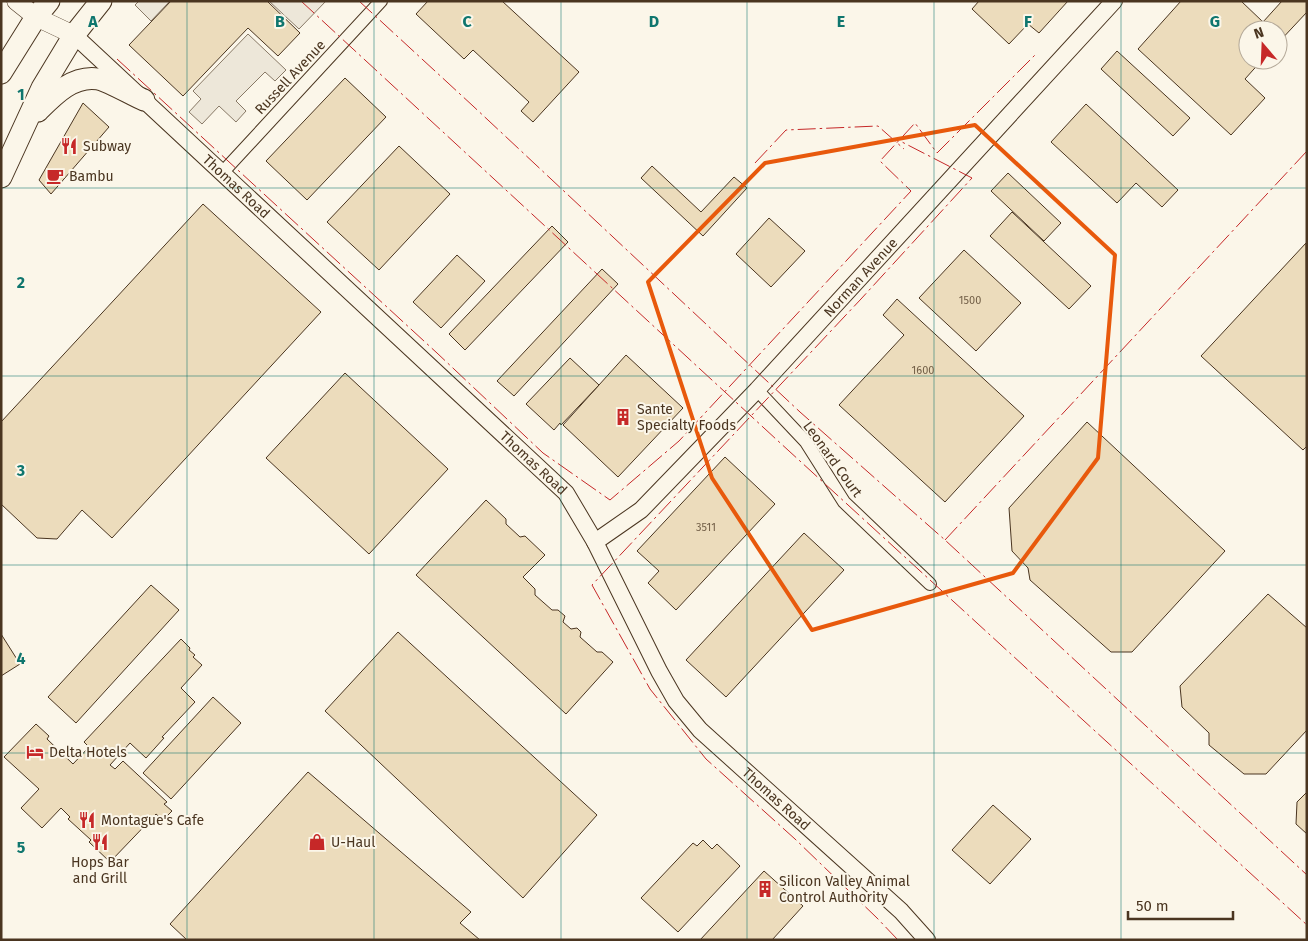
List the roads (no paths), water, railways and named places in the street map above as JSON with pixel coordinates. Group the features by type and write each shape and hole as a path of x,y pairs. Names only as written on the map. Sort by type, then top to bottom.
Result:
{"highway":[{"path":"1,177 28,122 42,88 74,35 101,1"},
{"path":"1,73 46,5"},
{"path":"28,122 58,90 79,80 99,79 144,100"}],"main road":[{"path":"16,1 46,5 74,35"}],"street":[{"name":"Russell Avenue","path":"222,173 381,1"},
{"name":"Norman Avenue","path":"595,542 641,510 757,390 1114,1"},
{"name":"Thomas Road","path":"74,35 566,493 595,542 659,671 676,701 688,716 706,735 901,911 927,940"},
{"name":"Leonard Court","path":"757,390 806,442 844,502 930,584"}],"place":[{"name":"Subway","path":"69,146"},
{"name":"Bambu","path":"55,176"},
{"name":"Sante Specialty Foods","path":"623,417"},
{"name":"Delta Hotels","path":"35,752"},
{"name":"Montague's Cafe","path":"87,820"},
{"name":"Hops Bar and Grill","path":"100,842"},
{"name":"U-Haul","path":"317,842"},
{"name":"Silicon Valley Animal Control Authority","path":"765,889"}]}
